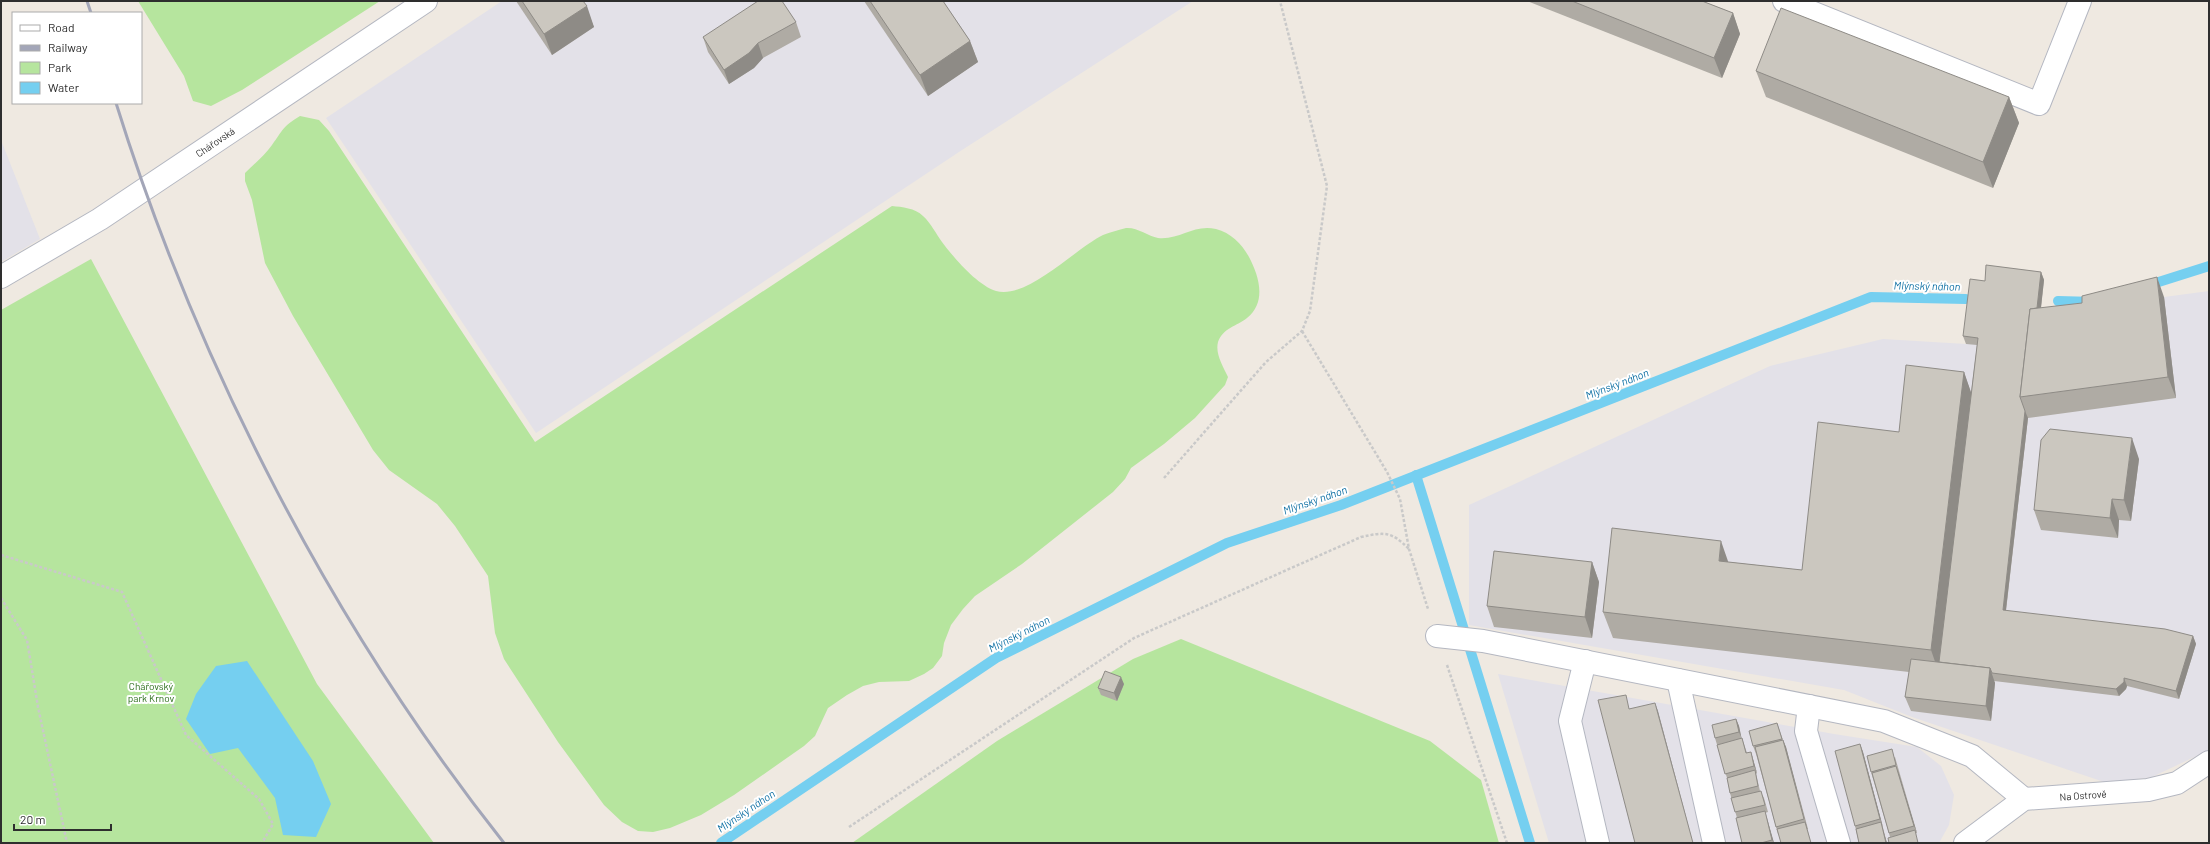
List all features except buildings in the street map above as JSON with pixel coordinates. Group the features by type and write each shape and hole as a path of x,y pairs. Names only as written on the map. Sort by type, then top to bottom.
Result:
{"street":[{"name":"Chářovská","path":"1,277 100,219 426,1"},
{"path":"1784,1 2039,104 2080,1"},
{"path":"1443,637 1483,641 1884,721 1972,756 2024,800 1965,843"},
{"path":"1585,661 1570,721 1598,843"},
{"path":"1678,680 1714,843"},
{"path":"1809,706 1806,731 1839,843"},
{"name":"Na Ostrově","path":"2024,800 2148,790 2177,782 2209,762"}],"path":[{"path":"1164,478 1266,362 1302,331 1310,311 1327,186 1280,1"},
{"path":"1302,331 1387,472 1400,499 1409,549 1443,637 1507,843"},
{"path":"849,827 1134,638 1361,537 1383,533 1397,537 1409,549"},
{"path":"1,555 122,592 186,735 259,799 273,824 262,843"},
{"path":"1,598 27,640 38,707 67,843"}],"shaded area":[{"path":"502,1 1193,1 962,150 536,433 326,118"},
{"path":"1,140 40,239 1,262"},
{"path":"1989,273 2044,280 2038,329 2164,297 2209,291 2209,750 2152,777 2107,783 1912,717 1844,690 1469,625 1469,505 1770,366 1883,339 1966,344 1973,286 1987,288"},
{"path":"1498,674 1834,734 1917,747 1941,766 1954,795 1949,825 1939,843 1549,843"}],"green space":[{"path":"138,1 380,1 242,90 211,106 193,101 184,76"},
{"path":"300,116 319,120 329,131 535,442 892,206 908,208 920,213 959,263 981,283 996,291 1008,292 1022,288 1036,281 1092,242 1103,235 1112,232 1130,228 1154,237 1166,238 1174,237 1194,230 1208,228 1226,233 1236,240 1243,248 1256,272 1259,297 1253,312 1243,321 1223,333 1218,342 1217,346 1219,355 1228,377 1225,385 1195,418 1164,444 1131,468 1125,479 1113,492 1022,564 975,596 951,625 944,643 942,656 933,668 909,681 879,682 863,686 828,708 815,736 804,746 734,795 701,815 670,828 653,832 638,831 622,822 604,805 558,742 504,659 495,633 488,576 455,526 437,504 389,470 373,450 293,316 265,263 252,200 245,181 245,173 266,152 286,126"},
{"name":"Chářovský park Krnov","path":"91,259 317,684 434,843 1,843 1,310"},
{"path":"1181,639 1430,741 1481,780 1499,843 852,843 997,741 1133,659"}],"water":[{"path":"247,661 313,761 331,804 316,837 283,835 275,798 238,748 210,754 186,719 196,694 216,666"}],"waterway":[{"name":"Mlýnský náhon","path":"2146,286 2209,266"},
{"name":"Mlýnský náhon","path":"721,843 996,658 1227,543 1341,505 1871,297 1966,299"},
{"name":"Mlýnský náhon","path":"2058,301 2095,302"},
{"path":"1416,475 1530,843"}],"railway":[{"path":"87,1 91,12"},
{"path":"116,104 149,201 187,299 230,396 277,491 328,583 383,673 442,760 504,843"}]}
